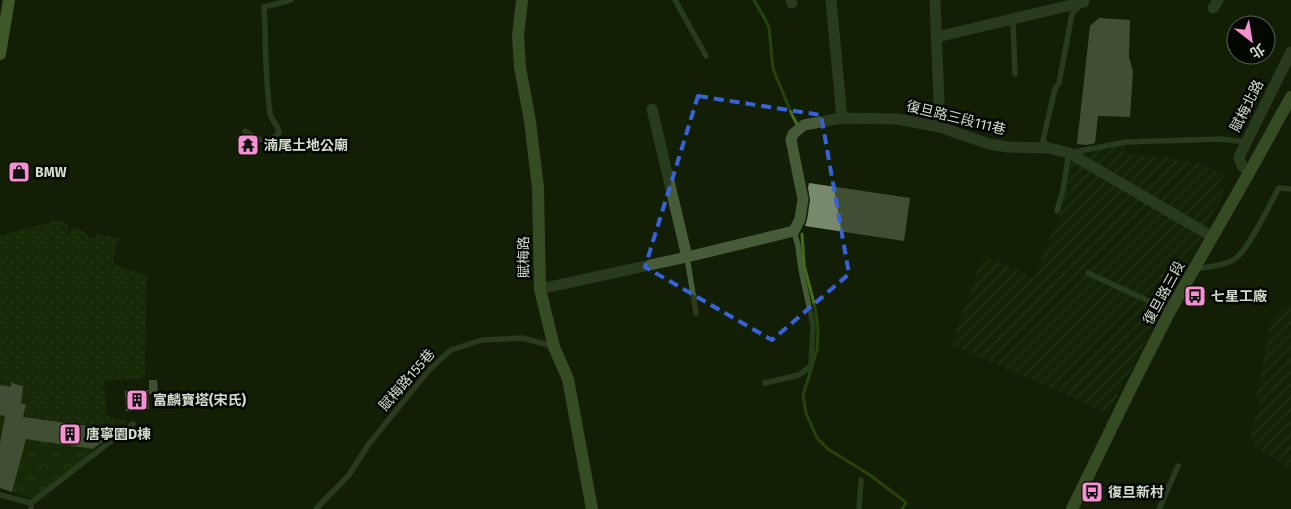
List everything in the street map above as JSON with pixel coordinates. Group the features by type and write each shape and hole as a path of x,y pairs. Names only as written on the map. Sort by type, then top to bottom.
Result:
{"main road":[{"path":"0,54 9,0"}],"street":[{"name":"賦梅路","path":"522,0 518,36 520,67 530,121 538,188 540,289 554,346 568,379 592,509"},
{"path":"830,0 842,118"},
{"path":"935,0 940,127"},
{"path":"937,37 1084,2"},
{"name":"賦梅北路","path":"1250,172 1242,166 1239,157 1291,52"},
{"name":"復旦路三段","path":"1072,509 1170,311 1291,97"},
{"path":"652,109 687,257"},
{"name":"復旦路三段111巷","path":"794,231 800,219 803,199 791,140 793,134 804,125 842,118 897,119 940,127 989,144 1008,147 1049,148 1069,153 1213,237"},
{"path":"540,289 687,257 794,231"}],"lane":[{"path":"245,131 259,140 265,141 273,139 279,133 279,128 270,116 264,7 291,0"},
{"path":"675,0 706,56"},
{"path":"1049,148 1043,140 1055,89 1059,82 1072,14 1084,2"},
{"path":"1013,19 1015,74"},
{"path":"1057,211 1063,190 1069,153 1126,142 1221,139 1246,142"},
{"path":"1193,270 1234,260 1244,250 1278,188 1291,189"},
{"path":"765,383 800,375 811,366 813,325 800,269 798,246 794,231"},
{"path":"687,257 696,313"},
{"path":"1088,273 1170,311"},
{"name":"賦梅路155巷","path":"316,509 349,475 368,445 429,370 451,350 482,340 523,338 554,346"},
{"path":"0,495 31,506 133,424"},
{"path":"1159,509 1178,466"},
{"path":"859,509 861,480"}],"highlighted area":[{"path":"698,96 821,115 849,274 772,340 645,267"}],"shaded area":[{"path":"1126,145 1124,151 1132,155 1163,157 1201,163 1224,175 1217,186 1225,191 1108,413 951,345 983,255 1033,277 1058,220 1071,162 1086,152"},
{"path":"1291,302 1291,471 1254,445 1251,438 1252,425 1261,406 1256,397 1272,317"}],"green space":[{"path":"57,220 68,224 67,234 74,227 85,232 89,238 95,238 98,234 119,238 113,262 122,268 147,275 146,378 104,381 107,416 129,421 121,430 31,418 24,415 26,404 21,403 23,386 0,382 0,236"},
{"path":"1,382 11,383 0,443 0,387"},
{"path":"26,439 95,449 35,499 12,492"}],"building":[{"path":"1099,18 1130,20 1129,56 1133,72 1130,117 1098,116 1095,143 1087,145 1077,144 1090,26"},
{"name":"湳尾土地公廟","path":"247,139 254,145 249,150 242,144"},
{"path":"809,183 910,198 904,241 805,226 810,200"},
{"path":"149,380 157,380 158,394 149,394"},
{"path":"11,383 23,386 21,404 26,404 23,417 118,430 93,449 26,439 12,492 0,488 0,443 5,416 0,415 0,385 11,387"},
{"name":"富麟寶塔(宋氏)","path":"148,390 149,409 126,411 125,391"}],"waterway":[{"path":"754,0 769,27 773,69 797,124"},
{"path":"802,234 804,265 815,307 818,328 817,350 803,395 806,413 817,438 828,449 870,475 903,500 906,503 902,509"}],"place":[{"name":"湳尾土地公廟","path":"248,145"},
{"name":"BMW","path":"19,172"},
{"name":"七星工廠","path":"1195,296"},
{"name":"富麟寶塔(宋氏)","path":"137,400"},
{"name":"唐寧園D棟","path":"70,434"},
{"name":"復旦新村","path":"1092,492"}]}
